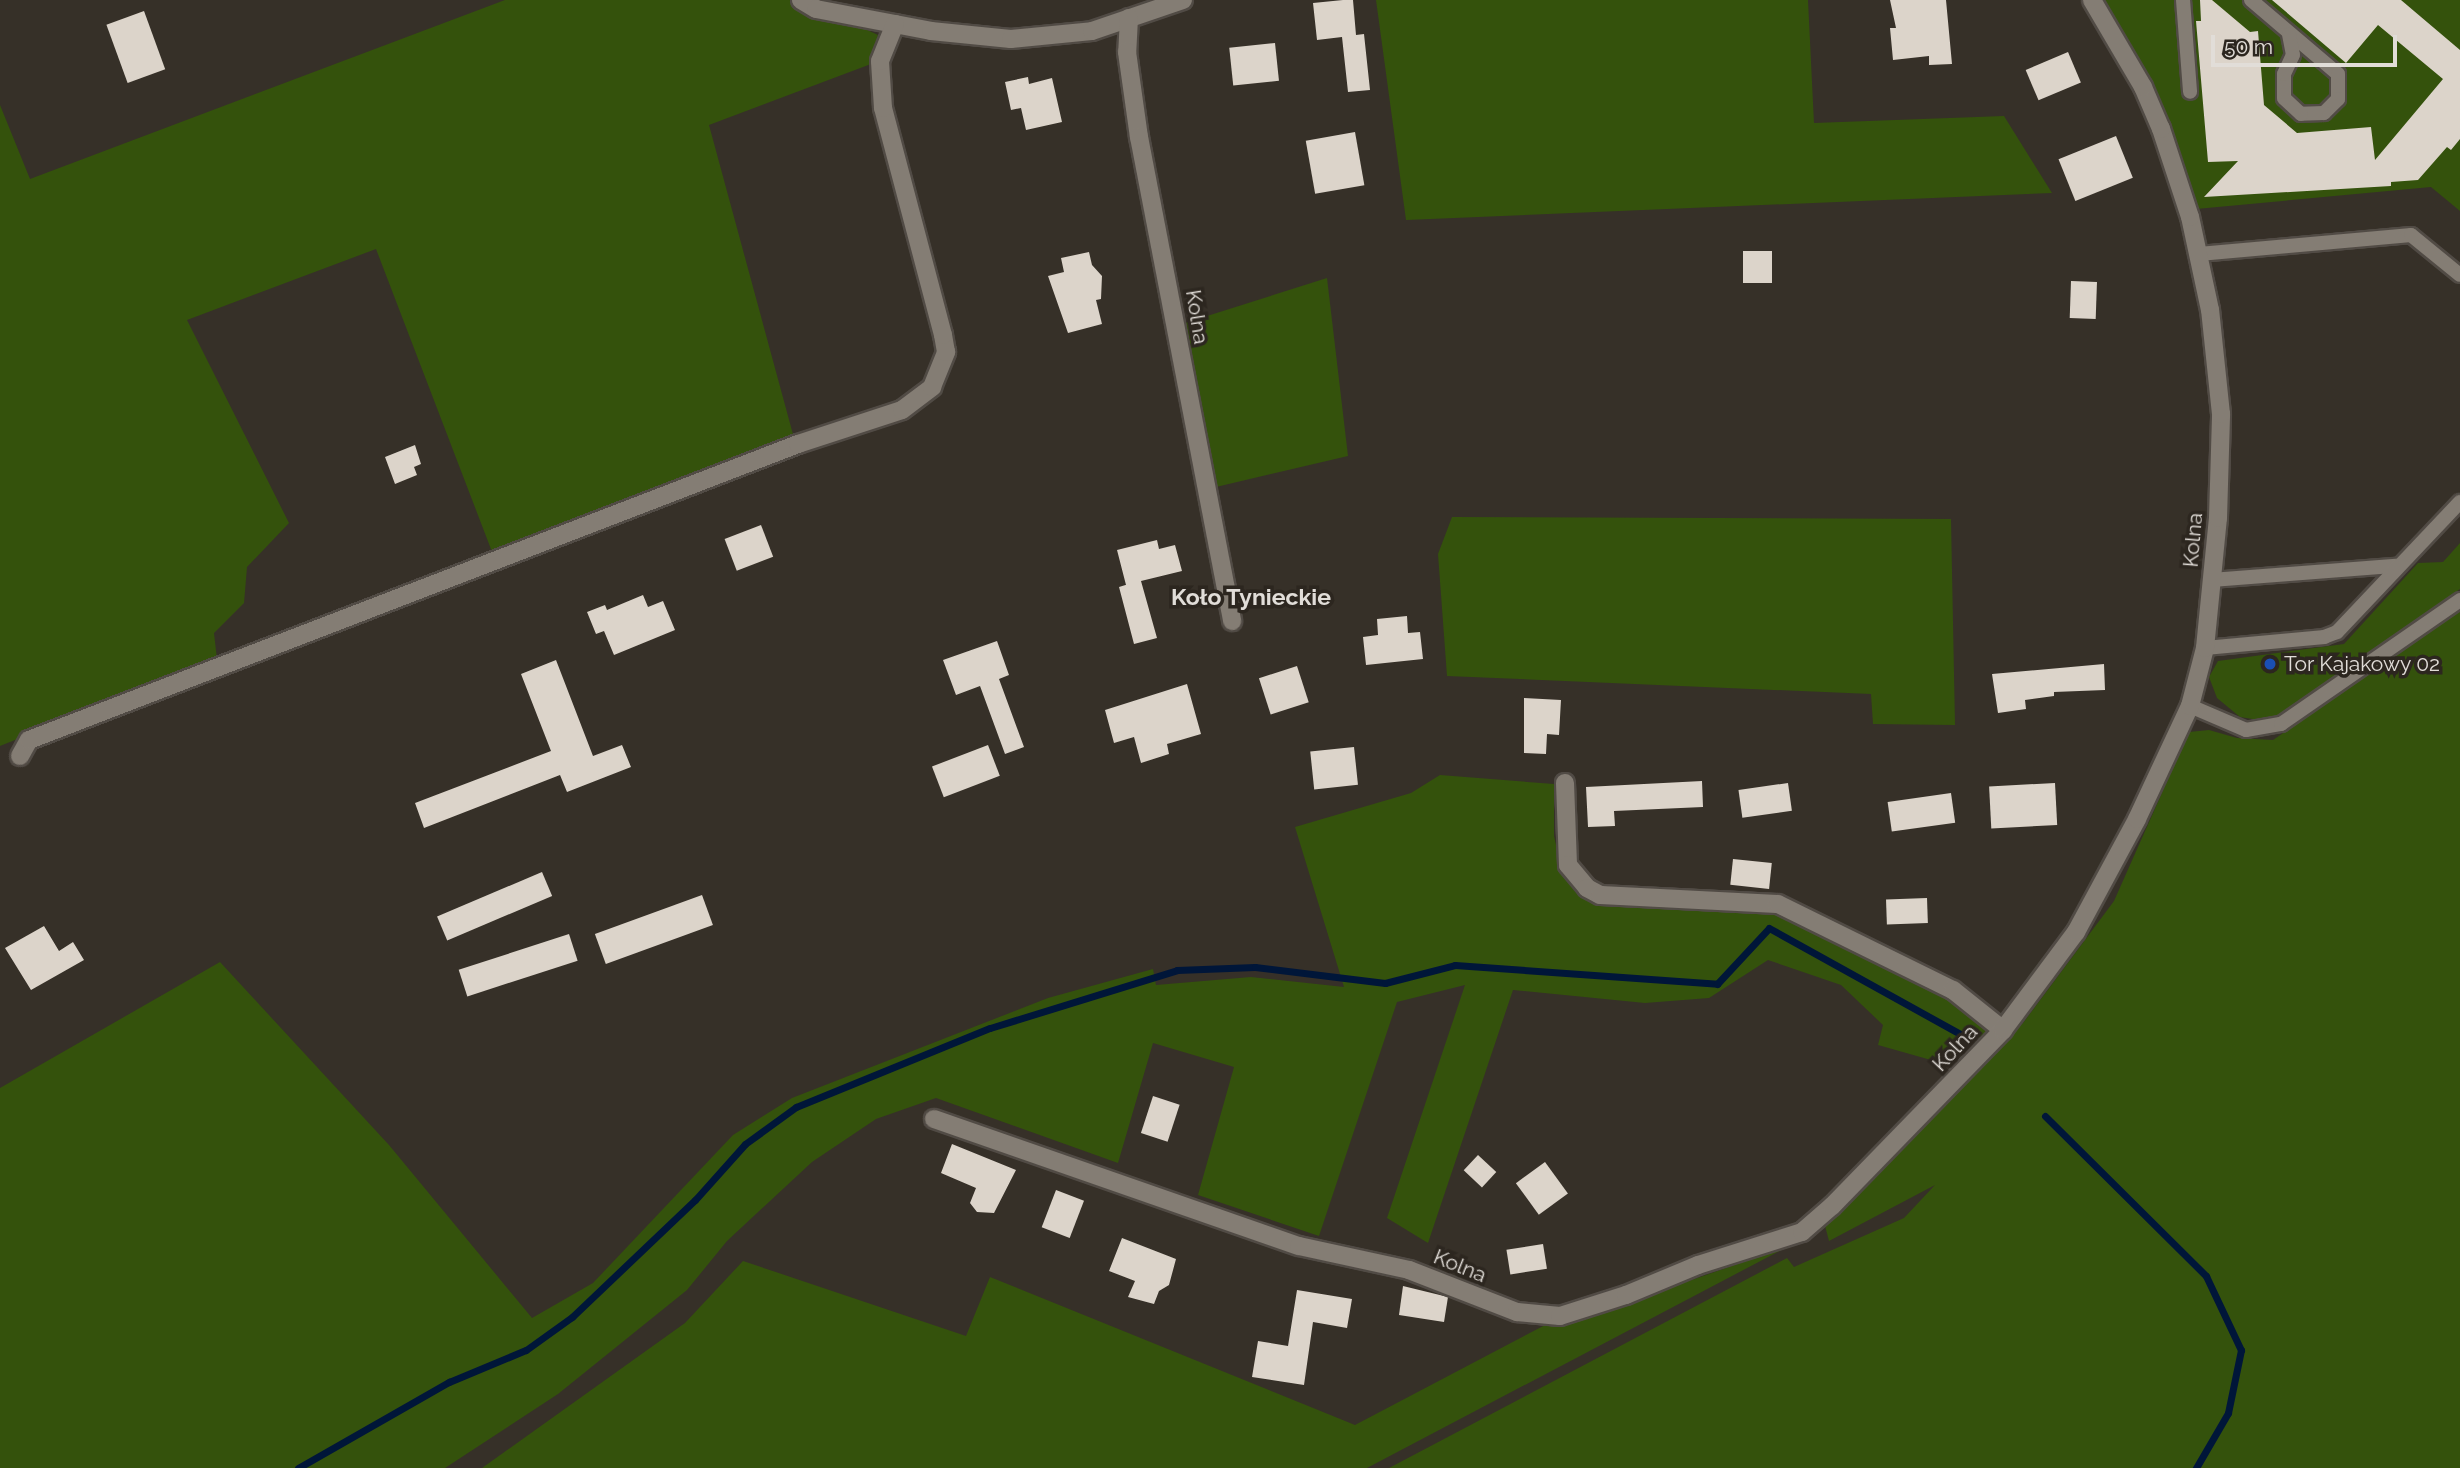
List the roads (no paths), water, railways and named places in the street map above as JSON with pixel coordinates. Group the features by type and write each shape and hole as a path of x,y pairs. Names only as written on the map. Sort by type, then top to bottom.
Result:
{"street":[{"path":"801,0 816,9 895,24 1011,39 1092,31 1183,0"},
{"name":"Kolna","path":"934,1119 1299,1247 1409,1270 1517,1312 1560,1316 1802,1232 2003,1030 2076,932 2137,820 2190,706 2205,648 2212,580 2221,414 2199,254 2178,178 2143,87 2092,0"},
{"name":"Kolna","path":"1129,18 1127,52 1139,137 1232,621"},
{"path":"20,756 29,740 798,444 902,410 932,387 946,352 883,108 880,61 895,24"},
{"path":"1565,783 1568,865 1587,888 1600,895 1778,904 1953,990 2003,1030"}],"lane":[{"path":"2183,0 2190,92"},
{"path":"2251,0 2338,74 2338,99 2324,113 2301,114 2284,98 2284,74 2293,55 2289,34"},
{"path":"2199,254 2411,235 2460,275"},
{"path":"2205,648 2324,637 2337,632 2395,566 2435,534 2460,502"},
{"path":"2212,580 2395,566"},
{"path":"2190,706 2246,730 2281,724 2460,600"}],"waterway":[{"path":"298,1468 449,1382 526,1350 572,1317 695,1200 745,1144 796,1107 990,1028 1177,970 1255,967 1385,983 1455,965 1717,984 1769,928 1962,1035"},
{"path":"2045,1116 2206,1276 2241,1350 2228,1413 2196,1468"}],"place":[{"name":"Tor Kajakowy 02","path":"2270,664"}],"district":[{"name":"Koło Tynieckie","path":"1251,597"}]}
